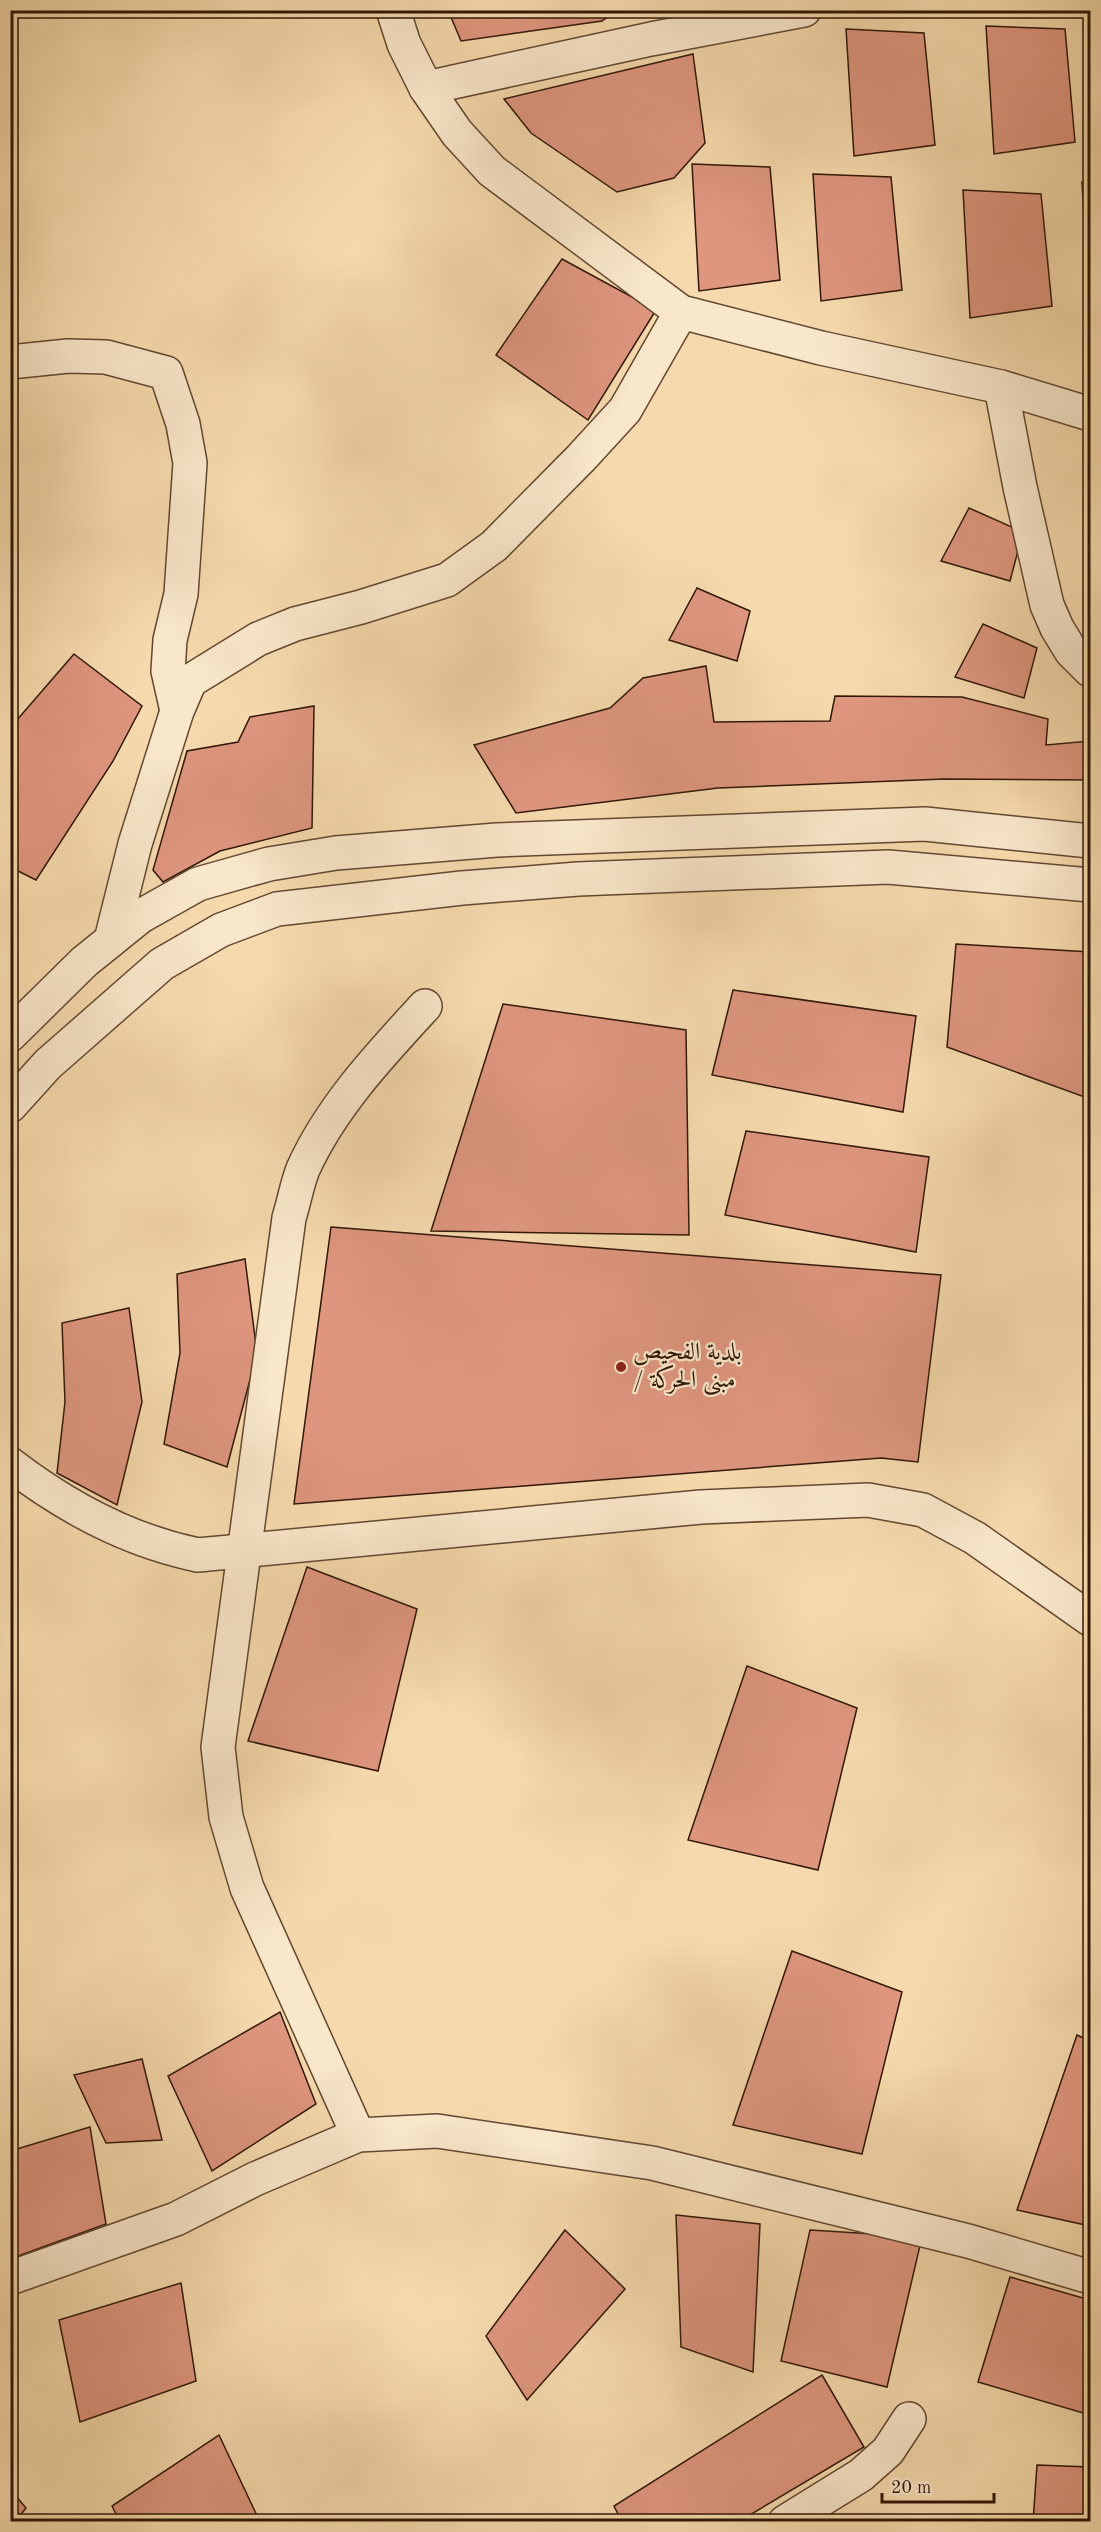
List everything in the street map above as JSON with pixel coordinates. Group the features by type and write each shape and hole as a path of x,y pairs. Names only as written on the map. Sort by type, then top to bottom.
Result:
{"street":[{"path":"393,10 404,44 426,87 457,133 492,171 681,312 821,348 1001,387 1090,414"},
{"path":"426,87 654,25 804,10"},
{"path":"111,940 135,844 177,711 190,681 258,639 295,624 361,608 447,580 494,546 625,410 681,312"},
{"path":"10,362 68,356 106,357 166,373 183,424 190,463 181,594 170,640 168,670 177,711"},
{"path":"1001,387 1020,487 1047,605 1071,651 1090,670"},
{"path":"10,1035 84,962 141,916 198,884 269,864 336,853 497,840 926,824 1090,841"},
{"path":"10,1106 48,1064 162,964 221,930 277,909 462,888 578,879 888,867 1090,885"},
{"path":"358,2135 247,1888 226,1817 218,1747 289,1218 303,1170 329,1122 374,1062 425,1006"},
{"path":"10,1464 44,1490 81,1511 166,1548 198,1555 701,1507 868,1500 923,1510 975,1538 1090,1619"},
{"path":"10,2278 176,2219 255,2179 358,2135 437,2131 652,2163 968,2241 1090,2277"},
{"path":"785,2522 861,2475 888,2451 909,2419"}],"building":[{"path":"448,10 617,10 602,21 461,41"},
{"path":"986,26 1065,29 1075,142 994,154"},
{"path":"846,29 924,33 935,145 854,156"},
{"path":"693,54 705,143 674,178 617,192 531,133 504,99"},
{"path":"692,164 770,167 780,280 699,291"},
{"path":"813,174 891,177 902,290 821,301"},
{"path":"1082,182 1090,183 1090,310"},
{"path":"963,190 1041,194 1052,306 970,318"},
{"path":"562,259 656,310 588,420 496,355"},
{"path":"969,508 1023,532 1010,581 941,561"},
{"path":"697,588 750,611 737,661 669,640"},
{"path":"983,624 1037,648 1024,698 955,677"},
{"path":"74,654 142,706 113,761 36,880 10,867 10,728"},
{"path":"706,666 714,722 830,721 835,696 962,697 1048,719 1046,745 1090,741 1090,780 944,779 718,788 516,813 474,745 610,708 643,678"},
{"path":"314,706 312,828 220,851 163,882 153,870 187,751 238,742 250,717"},
{"path":"956,944 1090,952 1090,1099 947,1047"},
{"path":"733,990 916,1016 903,1112 712,1075"},
{"path":"503,1004 686,1030 689,1235 431,1231"},
{"path":"746,1131 929,1157 916,1252 725,1215"},
{"name":"بلدية الفحيص / مبنى الحركة","path":"331,1227 941,1275 918,1462 881,1458 294,1504"},
{"path":"245,1259 257,1353 227,1467 164,1444 180,1353 177,1274"},
{"path":"129,1308 142,1402 117,1505 57,1473 65,1402 62,1323"},
{"path":"307,1567 417,1609 378,1771 248,1741"},
{"path":"747,1666 857,1708 818,1870 688,1840"},
{"path":"792,1951 902,1992 862,2154 733,2125"},
{"path":"280,2012 316,2104 212,2171 168,2076"},
{"path":"1077,2035 1090,2041 1090,2226 1017,2210"},
{"path":"142,2059 162,2140 106,2143 74,2075"},
{"path":"90,2127 106,2224 10,2259 10,2151"},
{"path":"676,2215 760,2224 753,2372 681,2347"},
{"path":"565,2230 625,2289 527,2400 486,2336"},
{"path":"810,2230 922,2237 887,2387 781,2361"},
{"path":"1010,2277 1090,2300 1090,2415 978,2382"},
{"path":"181,2283 196,2381 80,2422 59,2320"},
{"path":"822,2375 864,2447 738,2522 622,2522 614,2506"},
{"path":"219,2435 260,2522 120,2522 112,2506"},
{"path":"1037,2465 1090,2467 1090,2522 1033,2522"},
{"path":"10,2489 26,2508 15,2522 10,2522"}],"place":[{"name":"بلدية الفحيص / مبنى الحركة","path":"621,1367"}]}
